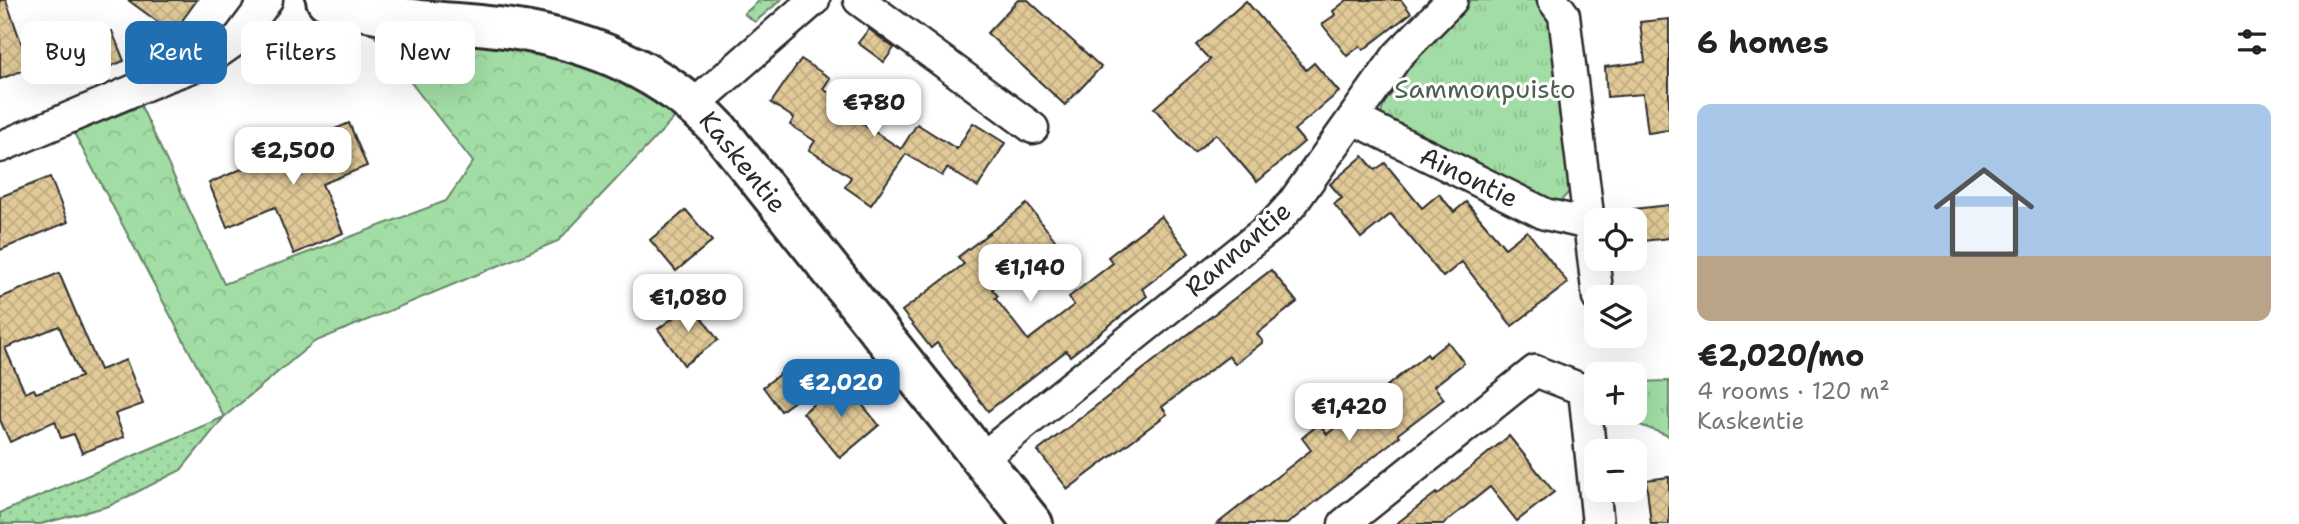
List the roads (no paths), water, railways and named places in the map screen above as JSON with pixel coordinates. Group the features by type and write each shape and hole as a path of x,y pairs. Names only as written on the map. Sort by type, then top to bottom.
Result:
{"street":[{"path":"0,147 204,63 239,38 267,0"},
{"name":"Kaskentie","path":"326,0 356,9 405,18 510,28 590,46 649,73 695,104 719,130 1032,524"},
{"path":"695,104 814,0"},
{"path":"859,0 1033,128"},
{"name":"Rannantie","path":"982,458 1274,223 1292,204 1398,55 1452,0"},
{"path":"1553,0 1564,15 1586,208"},
{"name":"Ainontie","path":"1354,119 1545,214 1584,222"},
{"path":"1345,524 1535,371 1584,390 1598,524"}],"park label":[{"name":"Sammonpuisto","path":"1485,89"}]}
